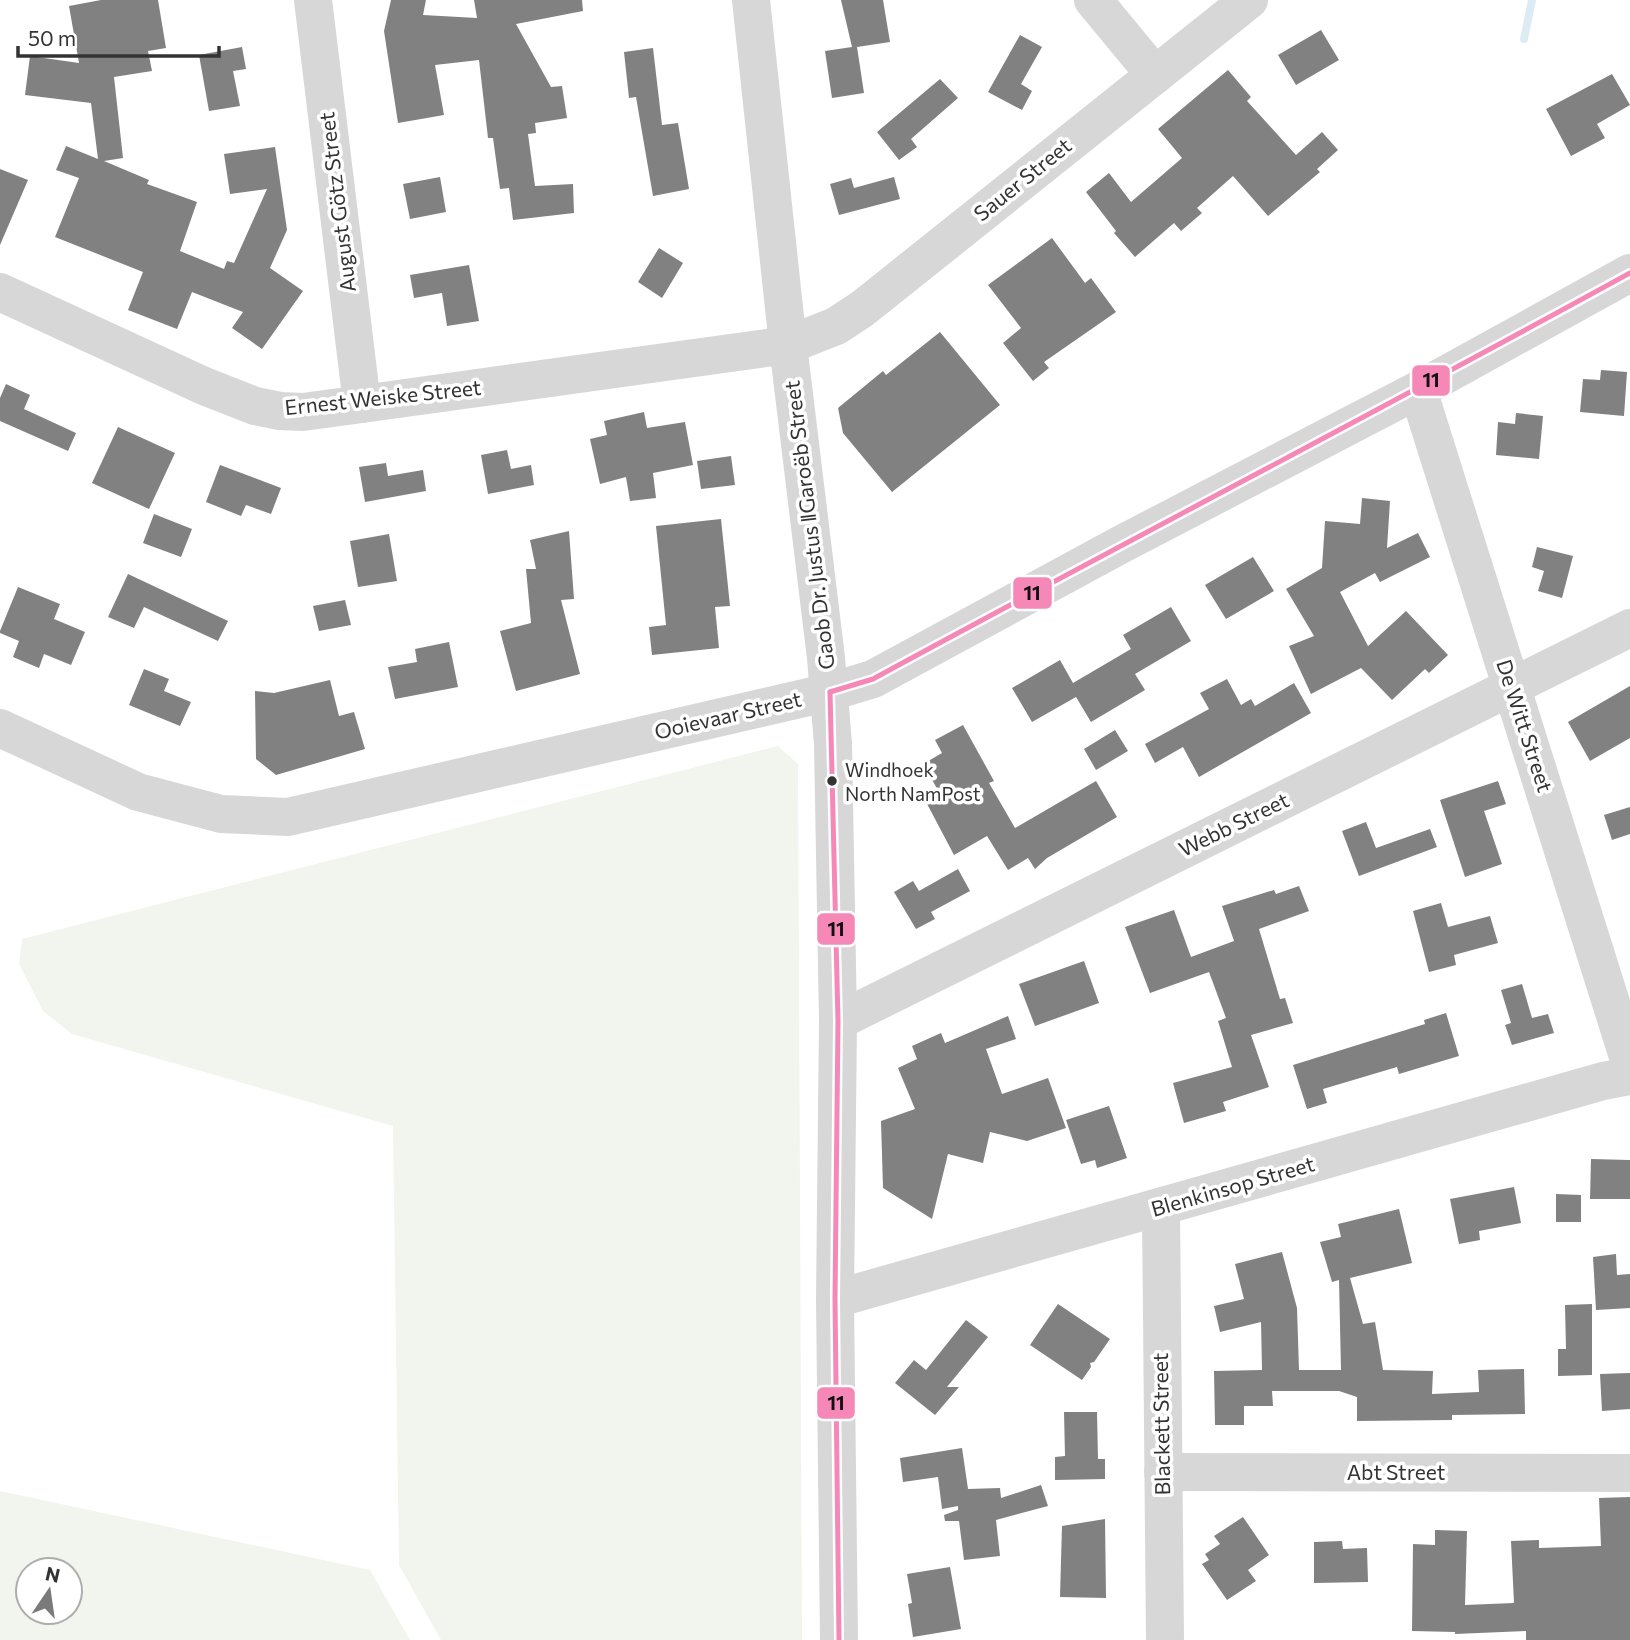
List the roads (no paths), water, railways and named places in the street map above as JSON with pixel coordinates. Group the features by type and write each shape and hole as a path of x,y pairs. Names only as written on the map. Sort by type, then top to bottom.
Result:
{"street":[{"name":"August Götz Street","path":"313,0 362,404"},
{"name":"Gaob Dr. Justus ǁGaroëb Street","path":"751,0 788,345 830,692 838,1021 835,1299 839,1640"},
{"path":"1093,0 1155,75"},
{"name":"Sauer Street","path":"788,345 836,326 862,309 1249,0"},
{"name":"Ooievaar Street","path":"0,728 138,792 221,814 288,817 830,692 873,678 1120,545 1418,390 1630,273"},
{"name":"Ernest Weiske Street","path":"0,292 204,386 255,406 280,411 303,412 788,345"},
{"name":"De Witt Street","path":"1418,390 1630,1063"},
{"name":"Webb Street","path":"838,1021 1630,628"},
{"name":"Blenkinsop Street","path":"835,1299 1603,1081 1630,1076"},
{"name":"Blackett Street","path":"1161,1208 1165,1640"},
{"name":"Abt Street","path":"1163,1472 1630,1473"}],"waterway":[{"path":"1524,39 1532,0"}],"place":[{"name":"Windhoek North NamPost","path":"832,781"}]}
